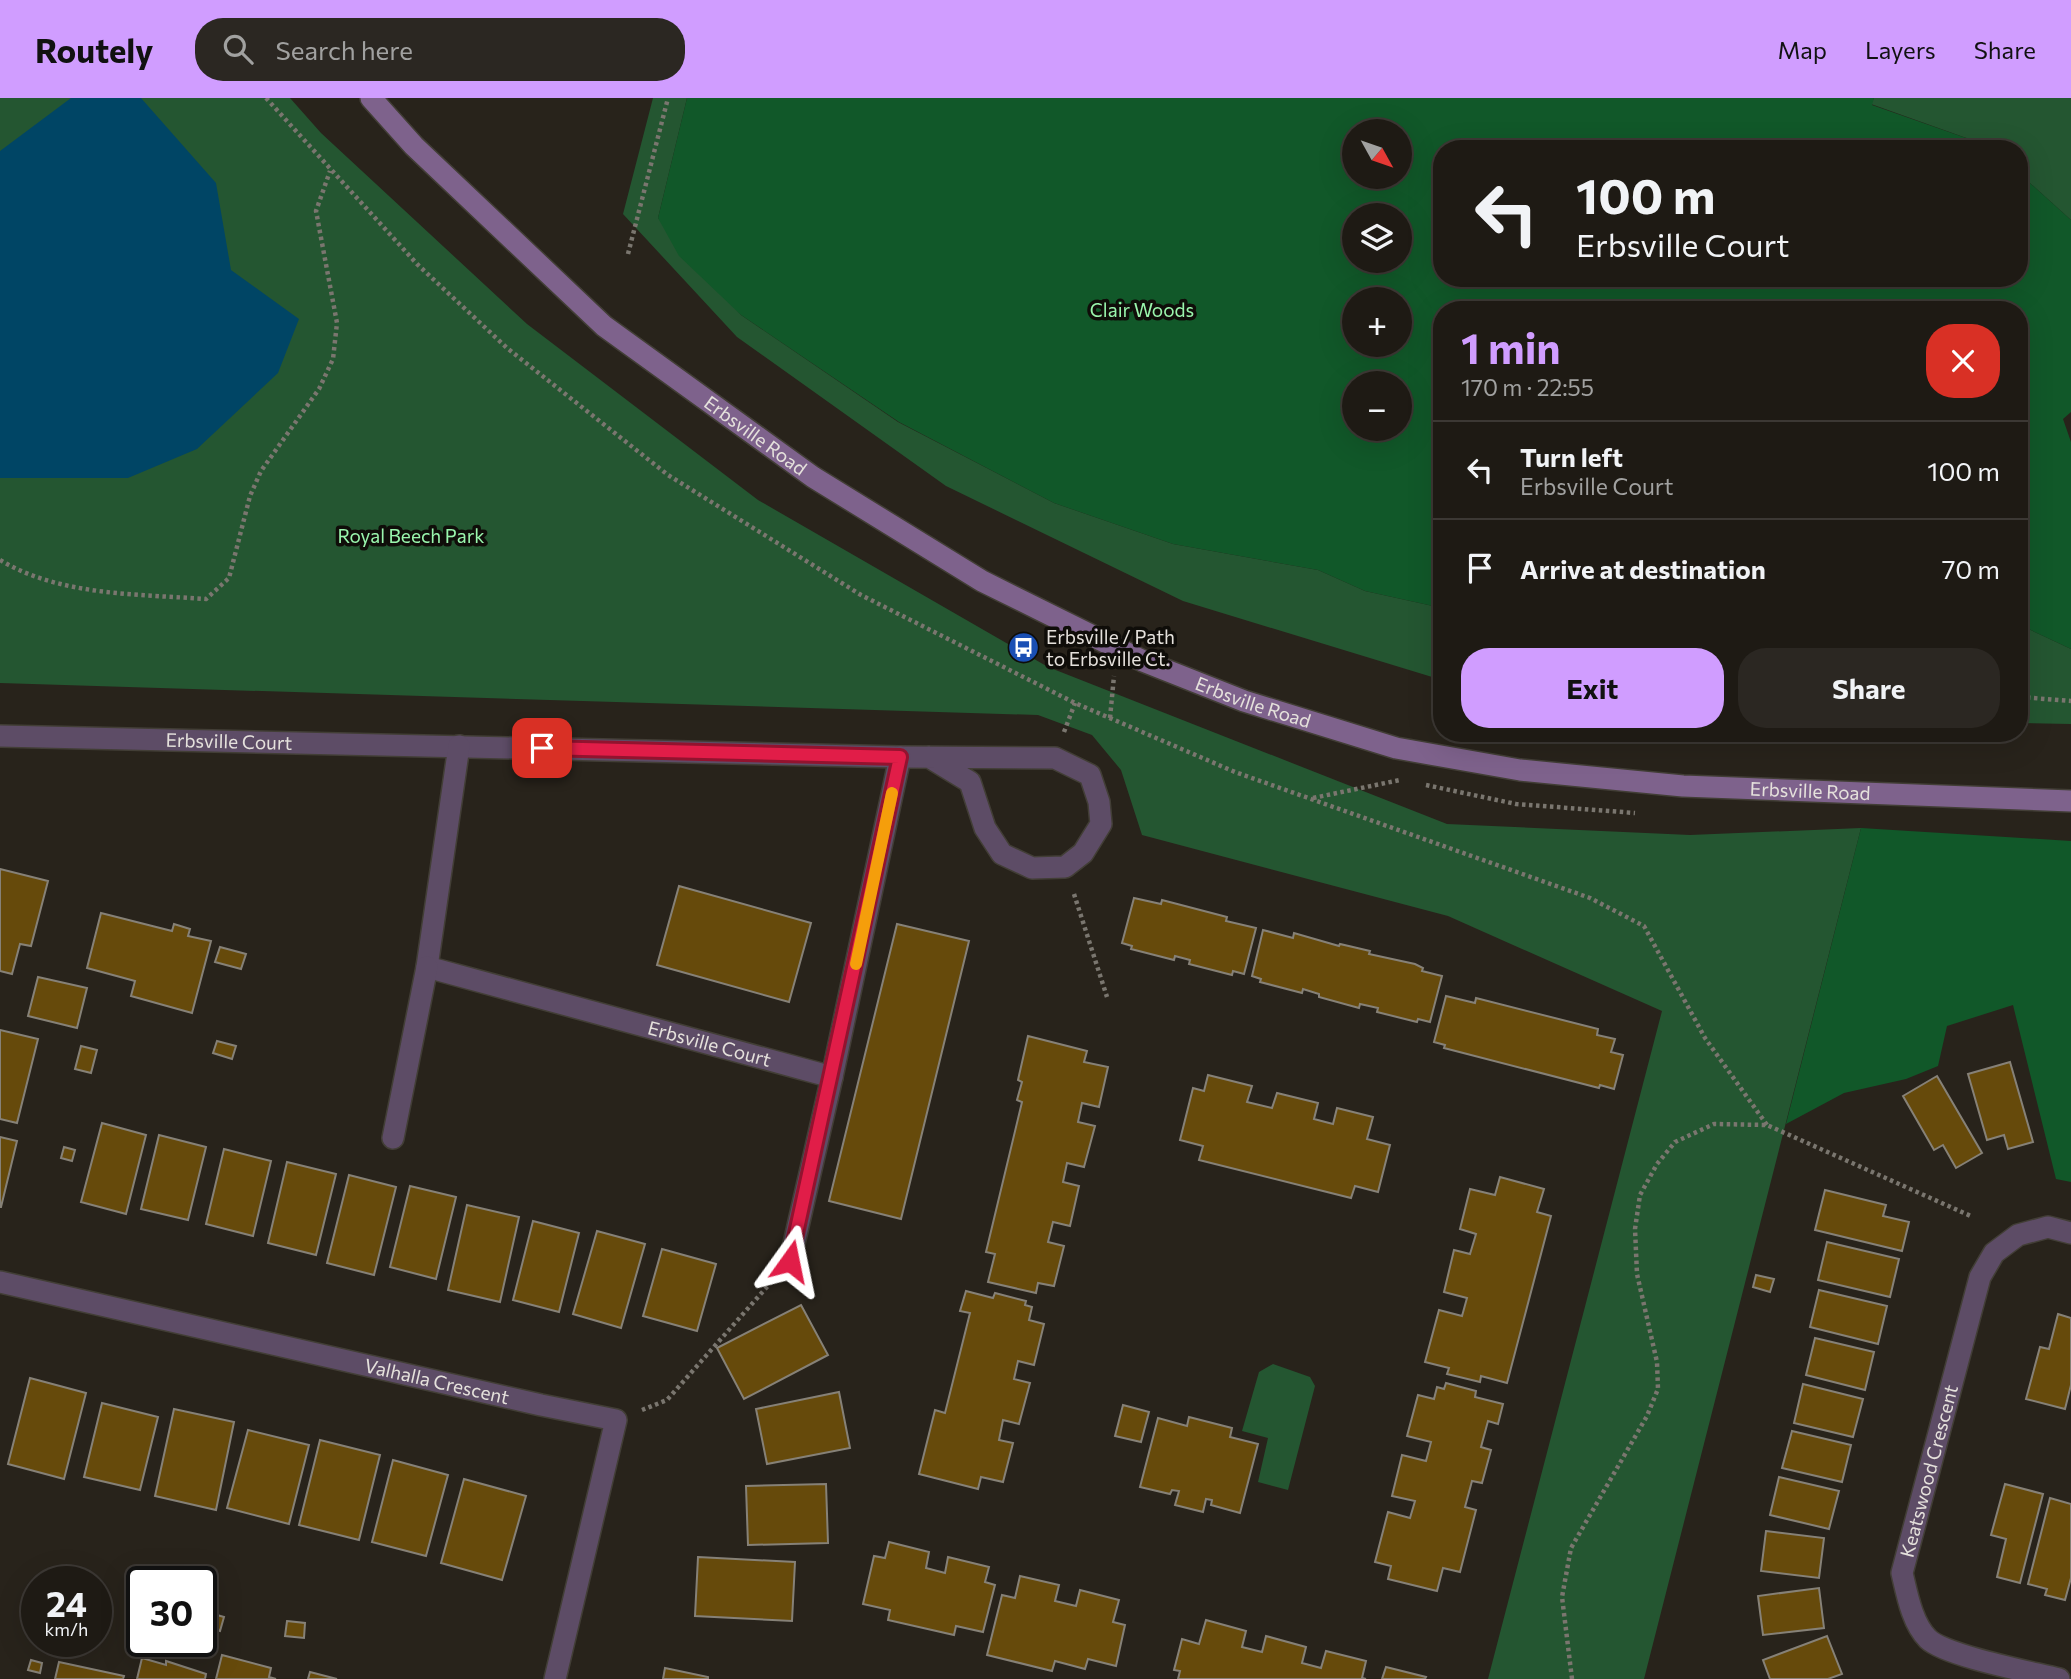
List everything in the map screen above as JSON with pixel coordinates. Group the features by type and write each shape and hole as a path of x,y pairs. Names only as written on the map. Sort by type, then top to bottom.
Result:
{"main road":[{"name":"Erbsville Road","path":"371,98 414,146 604,326 813,477 982,581 1143,661 1244,701 1384,744 1520,770 1683,786 2071,801"}],"street":[{"name":"Erbsville Court","path":"0,736 900,757 1055,758 1090,775 1099,802 1101,824 1083,853 1065,867"},
{"path":"393,1138 427,967 459,746"},
{"path":"790,1261 900,757"},
{"path":"929,757 970,782 985,828 1002,854 1032,868 1065,867"},
{"name":"Erbsville Court","path":"427,967 832,1077"},
{"name":"Keatswood Crescent","path":"2059,1679 1952,1651 1928,1639 1910,1609 1902,1573 1980,1277 1994,1253 2018,1235 2048,1227 2071,1233"},
{"name":"Valhalla Crescent","path":"0,1282 616,1420"},
{"path":"555,1679 616,1420"}],"path":[{"path":"628,254 668,98"},
{"path":"0,560 32,577 100,591 206,599 229,578 250,496 261,471 319,389 333,359 337,323 316,211 330,171"},
{"path":"1110,718 1116,648"},
{"path":"2028,698 2071,701"},
{"path":"1065,867 1107,997"},
{"path":"1572,1679 1562,1597 1571,1548 1647,1416 1658,1389 1657,1362 1637,1274 1635,1229 1640,1195 1657,1164 1675,1142 1714,1124 1767,1125 1973,1217"},
{"path":"616,1420 667,1400 790,1261"}],"green space":[{"name":"Royal Beech Park","path":"0,98 290,98 321,133 527,324 758,500 1048,667 1447,824 1690,835 1861,828 1644,1679 1488,1679 1662,1011 1448,916 1142,835 1121,770 1092,735 1038,715 0,683"},
{"path":"653,98 687,98 658,218 741,315 898,422 1054,503 1173,544 1318,570 1365,591 1433,606 1433,677 1183,601 946,486 737,337 623,214"},
{"name":"Clair Woods","path":"687,98 1874,98 1872,105 1972,140 1433,140 1433,287 2028,287 2028,181 2071,220 2071,412 2063,419 2071,442 2071,649 2028,629 2028,301 1433,301 1433,606 1365,591 1318,570 1173,544 1054,503 899,422 741,315 679,256 658,218"},
{"path":"1874,98 2071,98 2071,220 2028,181 2028,140 1972,140 1871,104"},
{"path":"2028,629 2071,649 2071,724 2028,723"},
{"path":"1861,828 2071,841 2071,1182 2056,1179 2013,1005 1947,1026 1938,1066 1906,1079 1844,1093 1786,1124"},
{"path":"1273,1364 1310,1377 1315,1386 1288,1490 1258,1482 1268,1438 1242,1431 1259,1372"}],"water":[{"path":"71,98 141,98 216,183 231,270 299,319 278,373 197,449 128,478 0,478 0,151"}],"building":[{"path":"0,869 48,881 31,946 20,944 12,974 0,971"},
{"path":"679,886 811,923 789,1002 657,965"},
{"path":"1134,898 1161,904 1162,900 1227,917 1226,921 1256,928 1244,974 1233,971 1232,975 1189,964 1190,960 1175,956 1174,960 1131,949 1132,946 1122,943"},
{"path":"101,913 172,931 174,924 190,929 188,936 211,941 192,1013 131,996 135,981 87,968"},
{"path":"897,924 969,941 901,1219 829,1201"},
{"path":"1263,930 1293,938 1294,933 1339,946 1340,944 1370,951 1369,954 1415,964 1423,968 1422,971 1442,976 1430,1022 1418,1019 1417,1022 1377,1012 1378,1008 1360,1004 1359,1008 1319,997 1319,994 1303,989 1302,993 1260,982 1261,979 1252,976"},
{"path":"220,947 246,954 241,969 215,962"},
{"path":"38,977 87,988 77,1028 28,1016"},
{"path":"1446,996 1475,1003 1476,998 1598,1029 1597,1035 1615,1039 1611,1052 1623,1055 1614,1089 1600,1085 1599,1088 1444,1048 1445,1045 1434,1042"},
{"path":"0,1030 38,1039 17,1123 0,1119"},
{"path":"1028,1036 1087,1051 1084,1062 1108,1067 1099,1107 1082,1103 1078,1122 1095,1126 1084,1167 1067,1163 1063,1182 1079,1186 1070,1226 1053,1222 1048,1242 1064,1246 1054,1286 1038,1283 1036,1293 988,1282 995,1254 986,1252 1022,1102 1017,1100 1022,1082 1018,1080"},
{"path":"217,1041 236,1046 232,1059 213,1053"},
{"path":"81,1046 97,1050 91,1073 75,1069"},
{"path":"2010,1062 2033,1142 2008,1149 2004,1135 1987,1140 1968,1074"},
{"path":"1208,1075 1252,1086 1247,1102 1272,1108 1277,1093 1318,1103 1314,1119 1333,1124 1337,1108 1373,1117 1367,1139 1390,1145 1378,1192 1355,1186 1351,1198 1199,1160 1203,1146 1180,1140 1193,1088 1204,1091"},
{"path":"1937,1076 1982,1153 1956,1168 1943,1145 1934,1150 1903,1096"},
{"path":"102,1123 146,1135 126,1214 81,1202"},
{"path":"159,1135 206,1147 188,1220 141,1209"},
{"path":"0,1137 17,1141 1,1207 0,1207"},
{"path":"64,1147 75,1150 72,1161 61,1158"},
{"path":"224,1149 271,1161 253,1236 206,1224"},
{"path":"287,1162 336,1174 316,1255 268,1243"},
{"path":"349,1175 396,1187 374,1275 327,1263"},
{"path":"1500,1177 1544,1189 1537,1212 1551,1216 1507,1383 1481,1376 1480,1382 1447,1374 1449,1368 1425,1362 1439,1310 1462,1316 1467,1298 1444,1292 1454,1250 1470,1254 1476,1234 1460,1229 1470,1189 1495,1195"},
{"path":"410,1186 456,1197 436,1279 390,1267"},
{"path":"1825,1190 1886,1205 1883,1216 1909,1222 1902,1251 1815,1230"},
{"path":"467,1205 519,1217 500,1302 448,1290"},
{"path":"533,1221 579,1233 559,1312 513,1300"},
{"path":"597,1231 645,1244 621,1328 573,1314"},
{"path":"1827,1242 1899,1259 1890,1297 1818,1280"},
{"path":"662,1249 716,1264 697,1331 643,1316"},
{"path":"1756,1275 1774,1279 1770,1292 1753,1287"},
{"path":"1819,1290 1887,1306 1878,1344 1810,1327"},
{"path":"966,1291 993,1298 995,1293 1026,1301 1025,1305 1032,1307 1029,1320 1044,1324 1034,1365 1018,1361 1014,1379 1030,1383 1019,1424 1003,1420 999,1440 1013,1443 1003,1482 981,1477 978,1489 919,1474 935,1410 945,1413 970,1313 960,1311"},
{"path":"801,1305 828,1355 744,1399 717,1348"},
{"path":"2058,1314 2071,1318 2071,1385 2065,1409 2026,1399 2040,1347 2049,1349"},
{"path":"1815,1338 1874,1352 1865,1390 1806,1375"},
{"path":"30,1378 86,1393 64,1479 8,1464"},
{"path":"1446,1383 1476,1391 1475,1397 1503,1404 1498,1424 1488,1421 1481,1447 1491,1450 1482,1483 1472,1481 1465,1507 1476,1510 1460,1572 1443,1568 1437,1591 1388,1579 1391,1566 1375,1562 1388,1512 1410,1518 1415,1501 1392,1496 1402,1455 1426,1461 1431,1442 1407,1436 1418,1395 1434,1399 1437,1387 1444,1389"},
{"path":"1803,1384 1863,1399 1853,1437 1794,1423"},
{"path":"839,1392 850,1448 767,1464 756,1409"},
{"path":"102,1403 158,1417 140,1490 84,1477"},
{"path":"1123,1405 1149,1412 1141,1442 1115,1436"},
{"path":"174,1409 234,1422 216,1510 155,1496"},
{"path":"1189,1417 1232,1428 1230,1437 1258,1444 1240,1513 1211,1505 1212,1500 1206,1499 1203,1512 1175,1505 1179,1491 1172,1490 1170,1494 1140,1487 1158,1418 1187,1426"},
{"path":"248,1430 309,1445 289,1524 227,1508"},
{"path":"1792,1431 1851,1445 1842,1482 1782,1468"},
{"path":"320,1440 380,1455 359,1540 299,1525"},
{"path":"393,1460 448,1475 426,1556 372,1542"},
{"path":"1779,1477 1839,1491 1829,1529 1770,1515"},
{"path":"464,1479 526,1496 502,1580 441,1563"},
{"path":"826,1484 828,1543 748,1545 746,1486"},
{"path":"2005,1484 2043,1494 2020,1583 1997,1577 2006,1539 1991,1535"},
{"path":"2050,1498 2071,1504 2071,1578 2065,1600 2045,1595 2047,1589 2028,1584"},
{"path":"1766,1531 1824,1538 1819,1578 1761,1571"},
{"path":"889,1542 929,1552 926,1568 945,1573 948,1557 989,1567 985,1582 995,1585 983,1632 956,1626 954,1635 888,1620 890,1610 863,1604 874,1556 885,1558"},
{"path":"698,1557 795,1562 792,1621 695,1616"},
{"path":"1020,1576 1059,1585 1055,1601 1076,1606 1080,1590 1119,1600 1113,1622 1125,1625 1116,1666 1088,1659 1085,1669 1055,1661 1052,1671 987,1655 1002,1595 1015,1598"},
{"path":"1819,1588 1824,1628 1763,1635 1758,1596"},
{"path":"217,1615 224,1617 220,1631 217,1630"},
{"path":"1206,1620 1246,1631 1242,1647 1262,1652 1266,1636 1306,1647 1302,1663 1321,1668 1326,1651 1366,1661 1362,1678 1366,1679 1178,1679 1180,1671 1174,1670 1182,1639 1199,1644"},
{"path":"287,1621 305,1623 304,1638 285,1636"},
{"path":"1827,1636 1842,1674 1828,1679 1770,1679 1763,1660"},
{"path":"222,1655 271,1668 269,1677 276,1679 216,1679"},
{"path":"142,1658 166,1665 166,1661 206,1674 205,1679 137,1679"},
{"path":"31,1660 42,1663 40,1673 28,1670"},
{"path":"59,1662 124,1676 123,1679 55,1679"},
{"path":"1386,1667 1426,1677 1382,1679"},
{"path":"665,1668 708,1677 708,1679 663,1679"},
{"path":"310,1672 337,1679 308,1679"}],"slow traffic":[{"path":"856,964 892,793"}],"place":[{"name":"Erbsville / Path to Erbsville Ct.","path":"1023,648"}],"route":[{"path":"542,748 900,757 790,1261"}]}
